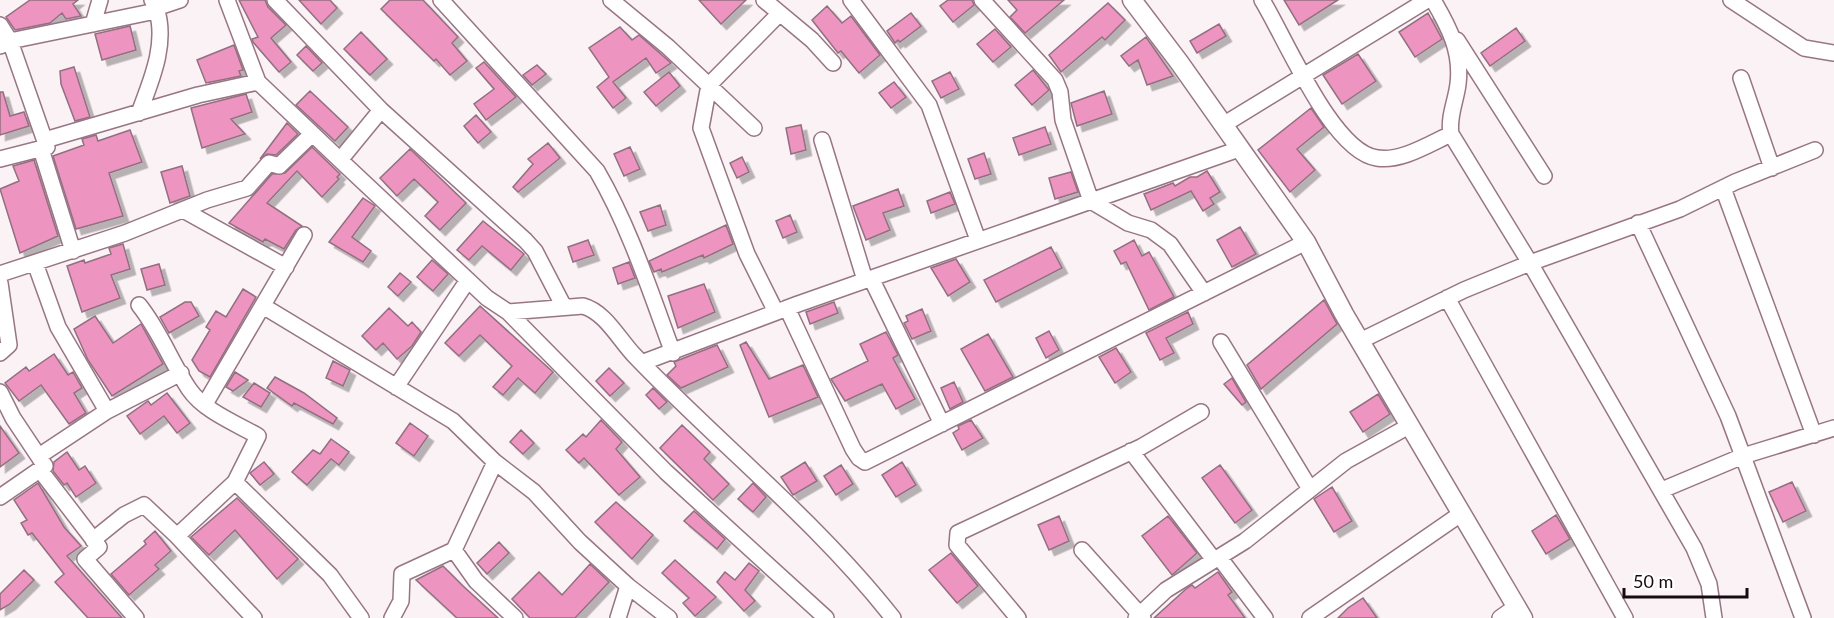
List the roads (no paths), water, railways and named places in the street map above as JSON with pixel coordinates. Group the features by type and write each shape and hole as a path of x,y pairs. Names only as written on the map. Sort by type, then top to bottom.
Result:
{"street":[{"path":"93,24 100,0"},
{"path":"154,4 180,0"},
{"path":"227,0 258,82 487,298 508,312 666,472 826,618"},
{"path":"275,0 381,110 525,240 535,251 564,307"},
{"path":"441,0 597,171 614,200 673,353"},
{"path":"611,0 709,85 754,128"},
{"path":"764,0 812,40 833,63"},
{"path":"851,0 929,105 978,240"},
{"path":"982,0 1055,80 1060,92 1063,120 1091,201 1128,223 1151,230 1170,244 1204,293"},
{"path":"1132,0 1306,242 1409,426 1520,612 1500,618"},
{"path":"1262,0 1326,116 1360,152 1377,158 1406,155 1451,134"},
{"path":"1222,125 1428,0 1454,35 1544,176"},
{"path":"1731,0 1804,48 1834,53"},
{"path":"5,43 151,12 154,4"},
{"path":"139,113 155,71 160,21 154,4"},
{"path":"779,14 709,85 701,128 747,254 782,310 859,458 865,462 1306,242"},
{"path":"0,25 43,144 73,251"},
{"path":"1454,35 1458,82 1449,122 1451,134 1530,263 1694,548 1709,584 1714,618"},
{"path":"1741,78 1772,168"},
{"path":"0,159 198,95 258,82"},
{"path":"340,160 381,110"},
{"path":"0,274 73,251 247,188 269,163 279,166 312,134"},
{"path":"822,141 868,279 942,424"},
{"path":"644,363 868,279 1239,149"},
{"path":"1360,341 1447,298 1530,263 1680,209 1723,188 1815,150"},
{"path":"1723,188 1814,435"},
{"path":"183,210 286,267"},
{"path":"1638,223 1728,416 1803,618"},
{"path":"206,404 304,236"},
{"path":"35,263 58,327 107,411"},
{"path":"396,387 468,280"},
{"path":"0,283 9,345 0,353"},
{"path":"1447,298 1625,618"},
{"path":"139,305 190,390 206,404 258,436 235,482 177,536"},
{"path":"263,306 453,421 495,462 534,492 580,542 628,586 669,618"},
{"path":"508,312 583,306 594,309 636,357 840,553 893,618"},
{"path":"1221,342 1310,489"},
{"path":"0,497 39,463 107,411 181,373"},
{"path":"0,392 39,463 99,547 85,559 136,618"},
{"path":"1018,618 957,545 958,533 1131,451 1201,412"},
{"path":"1082,550 1140,617 1166,590 1245,541 1346,460 1409,426"},
{"path":"1662,490 1743,456 1834,428"},
{"path":"1131,451 1265,618"},
{"path":"392,618 401,601 402,574 454,549 495,462"},
{"path":"235,482 330,575 361,618"},
{"path":"93,540 124,515 144,505 177,536 254,618"},
{"path":"1310,618 1462,513"},
{"path":"454,549 476,581 515,618"},
{"path":"618,618 628,586"}]}
